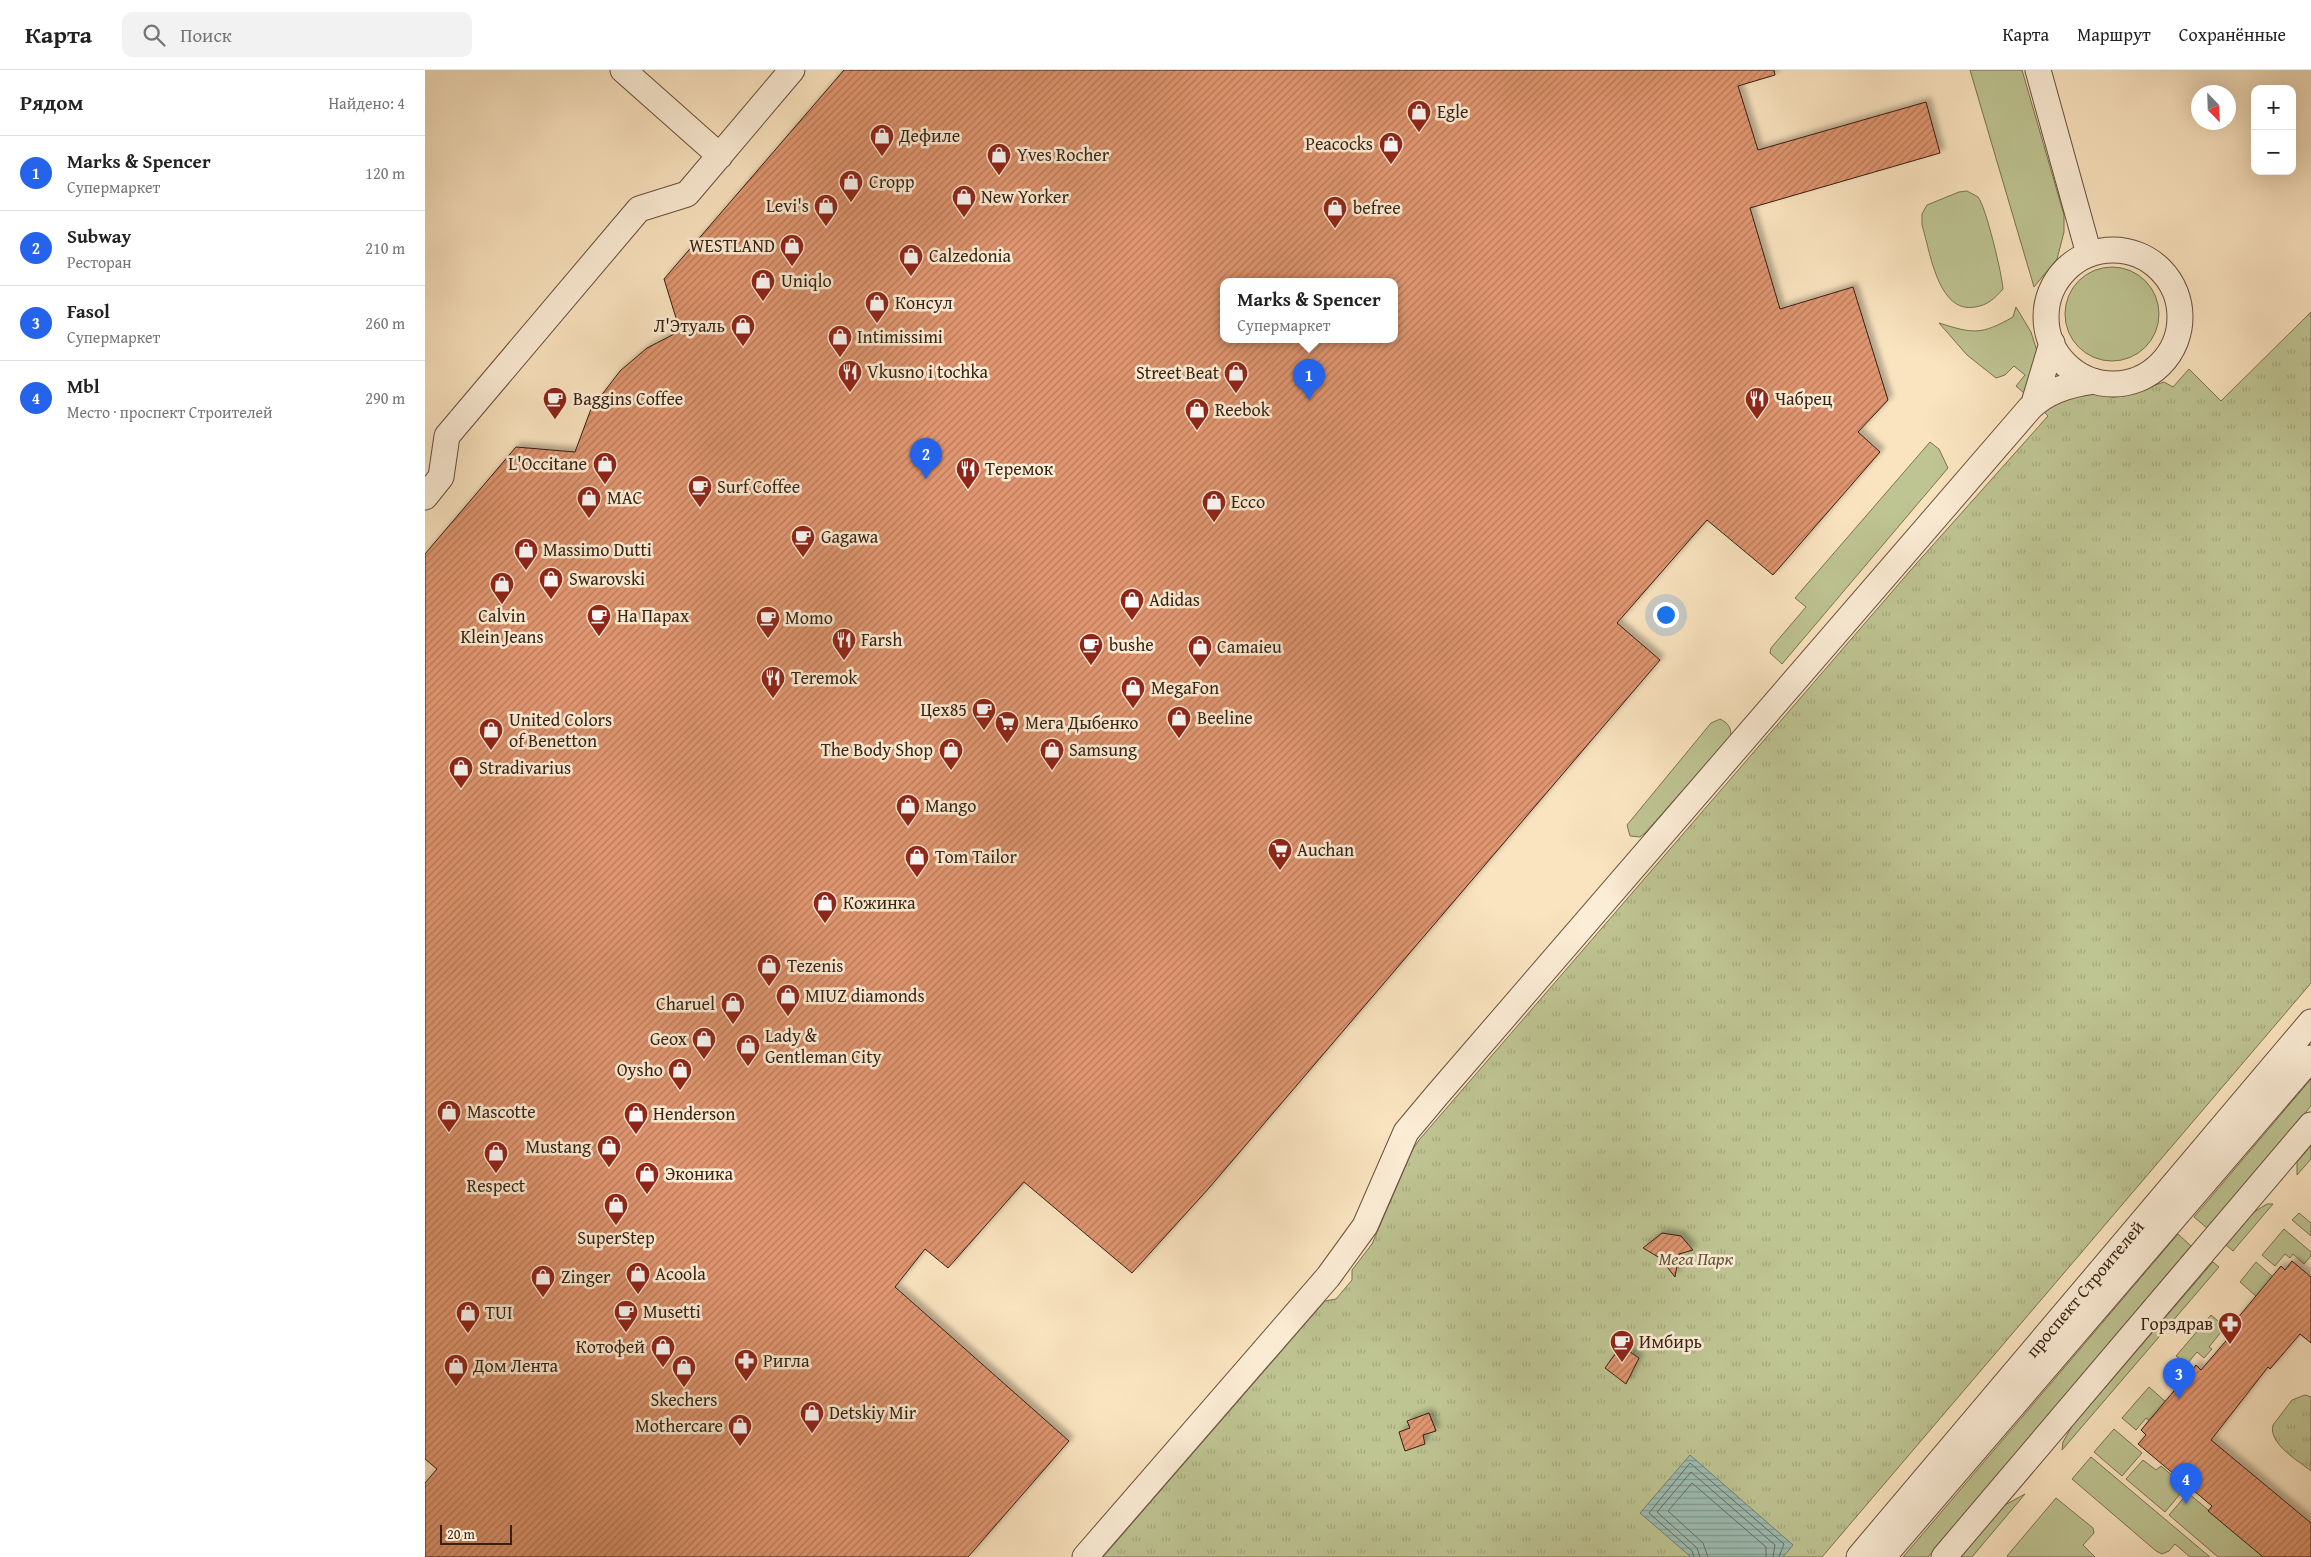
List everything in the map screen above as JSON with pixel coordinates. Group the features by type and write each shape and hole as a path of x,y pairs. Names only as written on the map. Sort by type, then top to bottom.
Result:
{"street":[{"path":"623,70 720,156"},
{"path":"425,498 441,477 447,436 639,209 687,194 792,70"},
{"path":"2038,70 2089,254"},
{"path":"1085,1557 1328,1277 1359,1237 1406,1132 2035,403 2070,384 2094,381 2113,383 2131,381 2148,373 2163,361 2177,335 2179,306 2168,278 2146,258 2118,250 2089,254 2066,269 2051,291 2046,317 2052,343 2057,354 2069,367 2083,377 2094,381"},
{"path":"2035,403 2052,343"},
{"name":"проспект Строителей","path":"1859,1557 2311,1022"},
{"name":"проспект Строителей","path":"1883,1557 2311,1058"},
{"path":"1944,1557 2311,1126"}],"green space":[{"path":"1970,70 2022,70 2064,215 2064,232 2057,259 2034,287"},
{"path":"1967,191 1978,197 1985,213 1997,256 2003,289 1991,301 1975,307 1962,307 1952,301 1944,291 1933,264 1922,225 1922,214 1927,205 1959,192"},
{"path":"2112,267 2130,271 2145,281 2155,296 2159,314 2155,332 2145,347 2130,357 2112,361 2094,357 2079,347 2069,332 2065,314 2069,296 2079,281 2094,271"},
{"path":"2016,307 2031,332 2037,351 2024,393 2016,386 2025,375 2014,366 2005,375 1996,378 1967,355 1939,323 1969,331 1985,330 2013,317"},
{"name":"Мега Парк","path":"2311,312 2311,983 1822,1557 1103,1557 1325,1301 1336,1299 1352,1280 1352,1270 1372,1244 1413,1149 1419,1140 1916,564 2048,416 2044,412 2051,404 2086,393 2113,397 2124,396 2164,382 2173,387 2189,369 2221,401"},
{"path":"1930,442 1939,449 1948,468 1782,664 1770,653 1771,648 1806,607 1795,598"},
{"path":"1720,719 1729,726 1731,736 1645,833 1640,837 1630,836 1627,825 1711,723"},
{"path":"2311,1079 2311,1106 2207,1228 2194,1217"},
{"path":"2311,1146 2311,1159 2297,1175 2297,1162"},
{"path":"2267,1204 2273,1204 2233,1251 2226,1245 2254,1212"},
{"path":"2299,1213 2311,1223 2311,1236 2292,1220"},
{"path":"2284,1229 2311,1252 2311,1256 2304,1264 2293,1254 2290,1258 2285,1254 2275,1266 2262,1255"},
{"path":"2178,1234 2191,1246 1928,1557 1903,1557"},
{"path":"2213,1262 2219,1267 2062,1450 2063,1442 2072,1426"},
{"path":"2256,1262 2273,1277 2256,1296 2240,1282"},
{"path":"2211,1315 2225,1327 2209,1347 2212,1349 2204,1358 2197,1352 2187,1364 2176,1356"},
{"path":"2149,1387 2166,1402 2150,1421 2146,1418 2136,1430 2122,1418"},
{"path":"2305,1395 2311,1397 2311,1471 2280,1445 2275,1439 2273,1432 2273,1425 2292,1400"},
{"path":"2114,1429 2142,1453 2122,1476 2094,1452"},
{"path":"2091,1457 2210,1557 2190,1557 2175,1544 2169,1551 2162,1554 2156,1551 2072,1479"},
{"path":"2143,1460 2156,1470 2161,1466 2186,1487 2165,1512 2126,1479"},
{"path":"2188,1493 2264,1557 2218,1557 2169,1515"},
{"path":"2025,1494 1972,1557 1960,1557 2003,1506"},
{"path":"2056,1498 2093,1528 2094,1533 2083,1545 2095,1557 2008,1557 2007,1556"}],"water":[{"path":"1690,1455 1793,1545 1783,1557 1691,1557 1640,1513"}],"building":[{"name":"Мега Дыбенко","path":"844,70 1774,70 1775,75 1738,86 1758,150 1926,102 1940,153 1750,208 1780,309 1853,287 1888,400 1858,432 1880,452 1773,575 1707,520 1617,623 1660,660 1209,1188 1132,1273 1024,1182 948,1268 925,1249 895,1287 1069,1441 968,1557 425,1557 425,1483 437,1469 425,1459 425,554 516,447 575,452 591,409 620,371 647,348 680,331 664,279"},
{"path":"1662,1233 1681,1236 1693,1250 1679,1254 1675,1277 1660,1258 1643,1248"},
{"path":"2292,1261 2311,1277 2311,1343 2300,1334 2270,1369 2268,1367 2211,1440 2311,1523 2311,1557 2263,1557 2208,1511 2212,1506 2138,1444 2146,1435 2141,1430 2196,1365 2201,1370 2231,1335 2227,1331 2281,1266 2285,1270"},
{"name":"Имбирь","path":"1621,1346 1639,1358 1626,1384 1605,1368"},
{"path":"1429,1413 1436,1431 1423,1435 1425,1444 1405,1451 1399,1432 1410,1428 1407,1421"}],"place":[{"name":"Egle","path":"1419,133"},
{"name":"Дефиле","path":"882,157"},
{"name":"Peacocks","path":"1391,165"},
{"name":"Yves Rocher","path":"999,176"},
{"name":"Cropp","path":"851,203"},
{"name":"New Yorker","path":"964,218"},
{"name":"Levi's","path":"826,227"},
{"name":"befree","path":"1335,229"},
{"name":"WESTLAND","path":"792,267"},
{"name":"Calzedonia","path":"911,277"},
{"name":"Uniqlo","path":"763,302"},
{"name":"Консул","path":"877,324"},
{"name":"Л'Этуаль","path":"743,347"},
{"name":"Intimissimi","path":"840,358"},
{"name":"Vkusno i tochka","path":"850,393"},
{"name":"Street Beat","path":"1236,394"},
{"name":"Marks & Spencer","path":"1309,400"},
{"name":"Baggins Coffee","path":"555,420"},
{"name":"Чабрец","path":"1757,420"},
{"name":"Reebok","path":"1197,431"},
{"name":"Subway","path":"926,479"},
{"name":"L'Occitane","path":"605,485"},
{"name":"Теремок","path":"968,490"},
{"name":"Surf Coffee","path":"700,508"},
{"name":"MAC","path":"589,519"},
{"name":"Ecco","path":"1214,523"},
{"name":"Gagawa","path":"803,558"},
{"name":"Massimo Dutti","path":"526,571"},
{"name":"Swarovski","path":"551,600"},
{"name":"Calvin Klein Jeans","path":"502,605"},
{"name":"Adidas","path":"1132,621"},
{"name":"На Парах","path":"599,637"},
{"name":"Momo","path":"768,639"},
{"name":"Farsh","path":"844,661"},
{"name":"bushe","path":"1091,666"},
{"name":"Camaieu","path":"1200,668"},
{"name":"Teremok","path":"773,699"},
{"name":"MegaFon","path":"1133,709"},
{"name":"Цех85","path":"984,731"},
{"name":"Beeline","path":"1179,739"},
{"name":"Мега Дыбенко","path":"1007,744"},
{"name":"United Colors of Benetton","path":"491,751"},
{"name":"The Body Shop","path":"951,771"},
{"name":"Samsung","path":"1052,771"},
{"name":"Stradivarius","path":"461,789"},
{"name":"Mango","path":"908,827"},
{"name":"Auchan","path":"1280,871"},
{"name":"Tom Tailor","path":"917,878"},
{"name":"Кожинка","path":"825,924"},
{"name":"Tezenis","path":"769,987"},
{"name":"MIUZ diamonds","path":"788,1017"},
{"name":"Charuel","path":"733,1025"},
{"name":"Geox","path":"704,1060"},
{"name":"Lady & Gentleman City","path":"748,1067"},
{"name":"Oysho","path":"680,1091"},
{"name":"Mascotte","path":"449,1133"},
{"name":"Henderson","path":"636,1135"},
{"name":"Mustang","path":"609,1168"},
{"name":"Respect","path":"496,1174"},
{"name":"Эконика","path":"647,1195"},
{"name":"SuperStep","path":"616,1226"},
{"name":"Acoola","path":"638,1295"},
{"name":"Zinger","path":"543,1298"},
{"name":"Musetti","path":"626,1333"},
{"name":"TUI","path":"468,1334"},
{"name":"Горздрав","path":"2230,1345"},
{"name":"Имбирь","path":"1622,1363"},
{"name":"Котофей","path":"663,1368"},
{"name":"Ригла","path":"746,1382"},
{"name":"Дом Лента","path":"456,1387"},
{"name":"Skechers","path":"684,1388"},
{"name":"Fasol","path":"2179,1399"},
{"name":"Detskiy Mir","path":"812,1434"},
{"name":"Mothercare","path":"740,1447"},
{"name":"Mbl","path":"2186,1504"}]}
